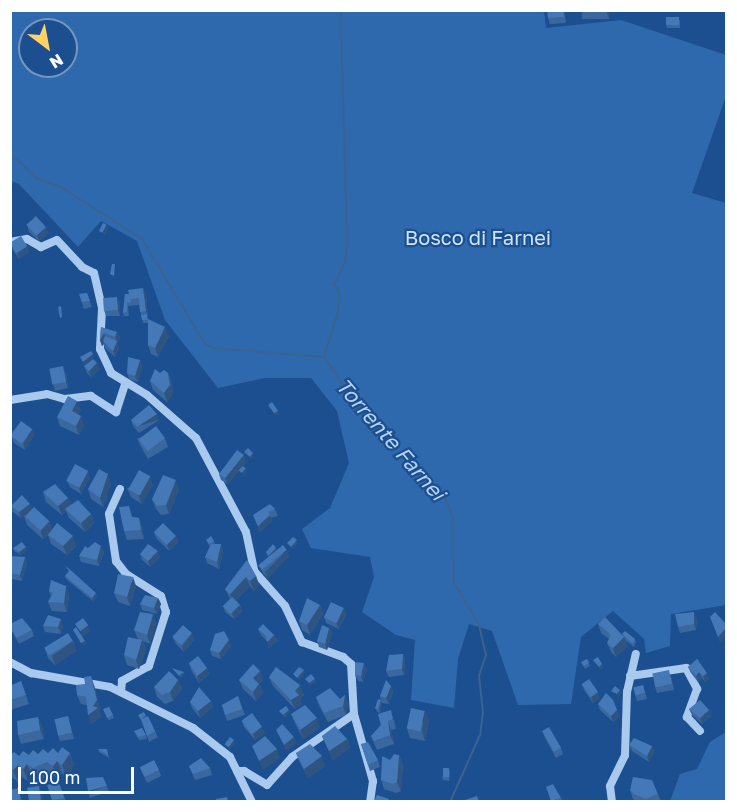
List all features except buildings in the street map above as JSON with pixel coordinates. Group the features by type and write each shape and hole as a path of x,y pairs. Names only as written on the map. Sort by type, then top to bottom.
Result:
{"street":[{"path":"10,242 27,239 41,247 57,240 82,267 94,273 102,309 100,349 111,373 125,384 147,395 202,445 246,532 254,571 285,606 302,642 343,657 351,664 354,714 373,781 370,801"},
{"path":"14,400 47,394 65,399 91,396 116,412 125,384"},
{"path":"120,489 109,514 116,561 126,574 161,596 166,612 149,666 122,681 121,692"},
{"path":"612,801 611,781 625,755 630,676 636,654"},
{"path":"10,662 31,673 79,679 121,692 210,739 230,757 252,801"},
{"path":"630,676 686,668 697,688 687,717 700,731"},
{"path":"237,771 244,771 267,785 292,758 354,714"}],"green space":[{"name":"Bosco di Farnei","path":"10,11 544,11 546,28 621,20 726,55 726,96 692,193 726,203 726,605 671,614 670,646 646,653 644,639 613,611 581,637 571,704 518,705 492,631 469,624 458,659 454,708 411,700 415,640 396,635 362,612 374,577 370,557 311,548 302,529 330,508 349,463 337,411 311,378 265,378 218,388 165,320 137,241 101,221 78,247 19,184 11,181"},
{"path":"726,732 726,801 670,801 680,774 697,769 710,742"}],"waterway":[{"path":"324,357 338,312 339,291 334,285 345,262 347,246 341,10"},
{"name":"Torrente Farnei","path":"10,153 38,179 61,187 142,239 205,344 212,348 324,357 360,410 414,470 444,495 453,519 454,582 479,625 486,655 479,675 483,712 480,735 450,802"}]}
